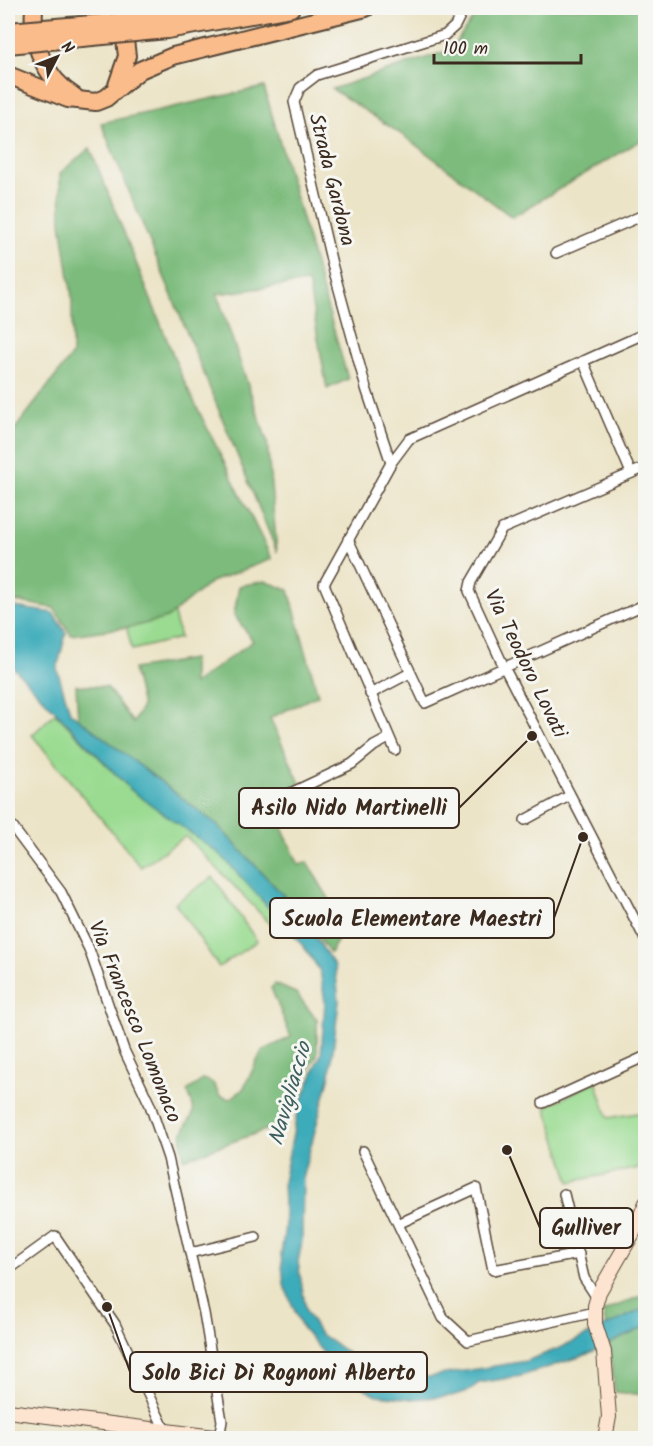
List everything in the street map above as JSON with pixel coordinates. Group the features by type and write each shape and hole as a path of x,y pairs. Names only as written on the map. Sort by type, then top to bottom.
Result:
{"highway":[{"path":"33,8 34,33 44,66 63,88 85,102"},
{"path":"112,94 127,56 121,8"},
{"path":"8,31 166,24 221,8"},
{"path":"8,45 291,8"},
{"path":"8,75 68,99 85,102 100,101 112,94 140,70 190,50 366,8"}],"street":[{"name":"Strada Gardona","path":"392,463 366,388 332,264 294,102 300,88 317,75 446,35 455,26 464,8"},
{"path":"556,253 645,214"},
{"path":"395,750 324,584 392,463 409,439 645,333"},
{"path":"584,361 631,473 645,467"},
{"name":"Via Teodoro Lovati","path":"631,473 501,530 471,582 469,591 504,667 645,941"},
{"path":"348,539 425,703 645,604"},
{"path":"370,694 410,673"},
{"path":"282,797 352,764 374,746 389,738"},
{"path":"525,820 569,796"},
{"name":"Via Francesco Lomonaco","path":"8,821 61,892 89,949 124,1050 150,1105 168,1158 190,1253 215,1372 222,1421 221,1438"},
{"path":"543,1103 645,1056"},
{"path":"363,1151 400,1223 443,1318 468,1341 595,1318"},
{"path":"400,1223 476,1188 493,1270 579,1254"},
{"path":"564,1194 584,1278 597,1298"},
{"path":"605,1438 609,1417 604,1352 595,1318 597,1298 633,1233 645,1203"},
{"path":"633,1233 645,1223"},
{"path":"8,1270 55,1236 115,1324 165,1430"},
{"path":"190,1253 256,1237"},
{"path":"215,1372 292,1363"},
{"path":"8,1411 221,1438"}],"green space":[{"path":"645,8 645,138 512,217 401,134 332,89 450,50 480,9"},
{"path":"264,87 348,379 327,389 308,282 217,294 267,441 277,552 101,123"},
{"path":"90,148 182,377 272,559 211,582 167,618 136,626 71,635 54,608 8,600 8,438 72,355 72,298 61,222 60,173"},
{"path":"265,581 289,590 318,695 270,718 300,783 272,806 299,865 307,862 346,927 330,953 295,908 217,825 78,718 76,685 107,687 133,723 142,706 133,669 193,659 193,684 253,641 234,615 239,586"},
{"path":"173,610 180,638 132,650 125,621"},
{"path":"55,713 131,790 221,855 288,929 280,934 186,836 141,867 32,735"},
{"path":"213,877 257,941 219,967 175,903"},
{"path":"275,984 296,993 317,1020 317,1055 277,1126 184,1159 181,1137 193,1112 187,1091 204,1079 213,1083 220,1096 230,1099 243,1089 262,1051 291,1037 271,988"},
{"path":"596,1081 608,1118 645,1112 645,1149 638,1168 570,1182 546,1107"},
{"path":"645,1294 645,1308 606,1327 603,1312"},
{"path":"645,1327 645,1395 615,1392 609,1344"}],"water":[{"path":"8,606 53,613 66,633 57,669 70,712 217,825 295,908 335,966 339,1001 330,1075 303,1175 302,1241 298,1262 306,1311 319,1333 372,1370 403,1381 526,1361 560,1348 645,1308 645,1327 583,1356 521,1376 479,1383 468,1391 451,1396 412,1399 377,1395 351,1381 334,1366 301,1326 284,1285 281,1255 285,1226 283,1182 298,1110 321,1054 325,1002 320,971 304,947 221,855 131,790 8,662"}],"railway":[{"path":"8,1431 41,1438"}],"place":[{"name":"Asilo Nido Martinelli","path":"532,736"},
{"name":"Scuola Elementare Maestri","path":"583,837"},
{"name":"Gulliver","path":"507,1150"},
{"name":"Solo Bici Di Rognoni Alberto","path":"107,1307"}],"water label":[{"name":"Navigliaccio","path":"291,1094"}]}
